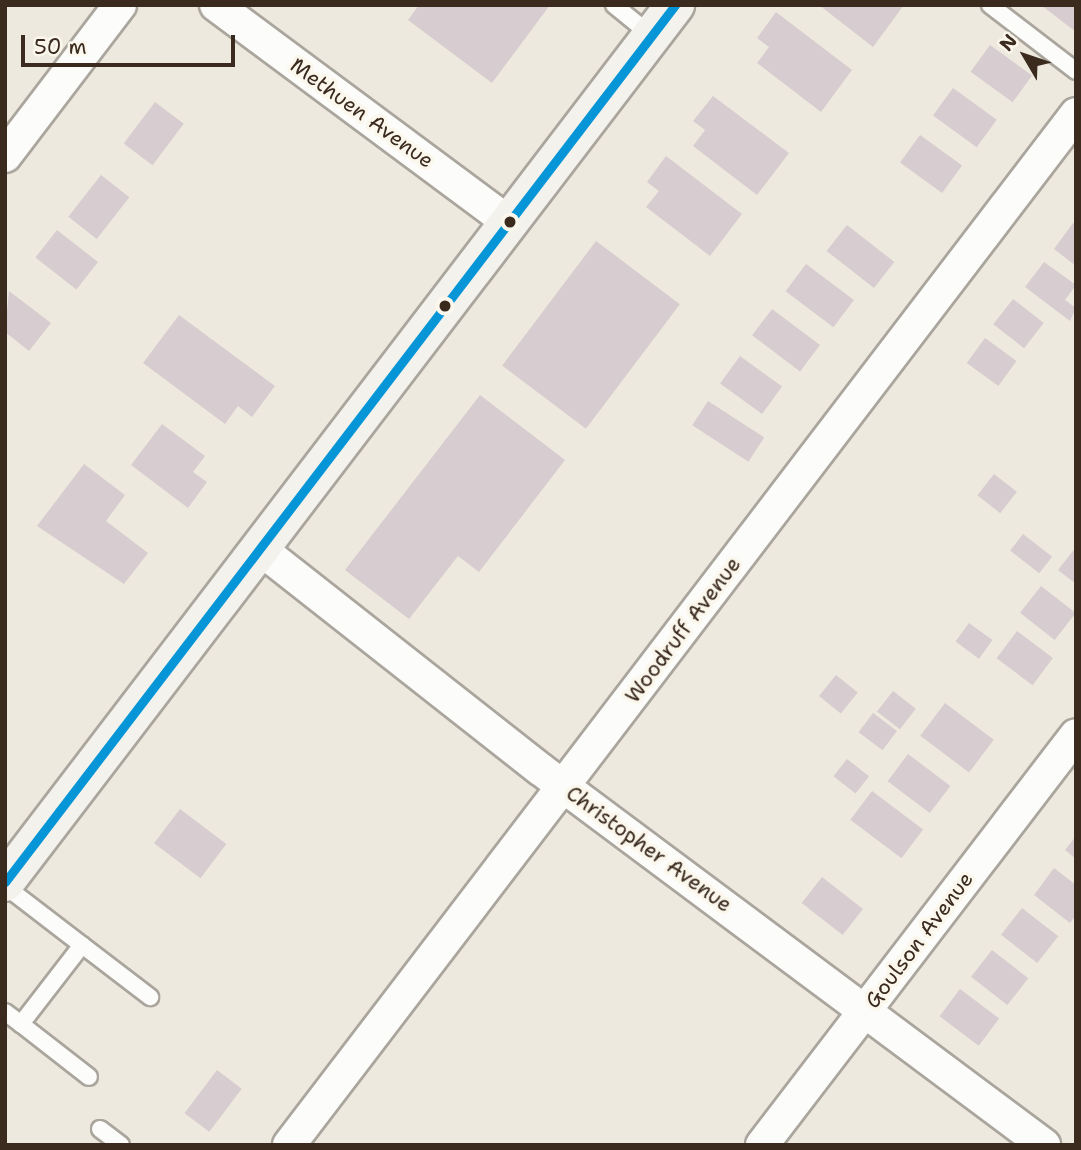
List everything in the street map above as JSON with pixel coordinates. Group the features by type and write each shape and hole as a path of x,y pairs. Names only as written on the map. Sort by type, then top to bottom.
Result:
{"main road":[{"path":"5,884 507,221 676,5"}],"street":[{"path":"5,156 120,5"},
{"name":"Methuen Avenue","path":"216,5 507,221"},
{"name":"Woodruff Avenue","path":"289,1145 565,787 1076,114"},
{"name":"Christopher Avenue","path":"260,548 565,787 866,1009 1044,1145"},
{"name":"Goulson Avenue","path":"762,1145 1076,735"}],"lane":[{"path":"614,5 652,36"},
{"path":"990,5 1076,71"},
{"path":"5,884 150,997"},
{"path":"21,1024 82,945"},
{"path":"5,1012 89,1077"},
{"path":"100,1129 121,1145"}],"building":[{"path":"419,5 550,5 492,83 408,20"},
{"path":"819,5 904,5 873,47"},
{"path":"1041,5 1076,5 1076,32"},
{"path":"776,12 852,70 821,112 757,63 769,47 757,38"},
{"path":"990,45 1032,76 1013,102 971,72"},
{"path":"953,88 997,120 977,147 933,116"},
{"path":"713,96 789,153 757,195 693,146 705,130 693,121"},
{"path":"155,102 184,124 152,165 124,144"},
{"path":"920,135 962,166 942,193 900,163"},
{"path":"666,156 742,214 710,256 646,207 659,191 647,182"},
{"path":"101,175 129,197 97,239 68,217"},
{"path":"1073,223 1076,225 1076,266 1054,249"},
{"path":"847,225 894,262 874,288 827,251"},
{"path":"57,230 98,262 76,290 35,258"},
{"path":"596,241 680,304 586,429 502,366"},
{"path":"1044,262 1076,285 1065,300 1076,308 1070,321 1025,287"},
{"path":"806,264 854,300 833,327 786,291"},
{"path":"9,291 51,323 29,351 5,332"},
{"path":"1013,299 1044,323 1024,348 993,324"},
{"path":"772,309 820,345 800,371 752,335"},
{"path":"179,315 275,386 252,417 238,406 225,424 143,363"},
{"path":"985,338 1017,361 998,386 967,363"},
{"path":"740,356 782,387 762,414 720,384"},
{"path":"480,395 565,460 479,572 458,556 409,619 345,570"},
{"path":"708,401 764,437 748,462 692,425"},
{"path":"162,424 205,456 193,472 207,482 188,508 131,465"},
{"path":"84,464 125,495 106,521 148,553 124,584 37,526"},
{"path":"994,474 1017,492 1000,513 977,495"},
{"path":"1023,534 1052,557 1039,573 1010,551"},
{"path":"1076,547 1076,584 1058,570"},
{"path":"1041,586 1076,613 1055,640 1020,613"},
{"path":"969,623 992,640 979,659 955,642"},
{"path":"1017,631 1053,658 1032,685 997,658"},
{"path":"836,675 858,693 841,714 819,696"},
{"path":"893,691 916,709 900,729 877,711"},
{"path":"945,703 994,740 969,772 920,736"},
{"path":"873,713 897,731 883,750 859,732"},
{"path":"908,754 950,786 930,813 888,781"},
{"path":"847,759 869,776 856,794 833,776"},
{"path":"872,791 923,830 901,858 850,820"},
{"path":"180,809 226,844 200,878 154,843"},
{"path":"1076,836 1076,859 1065,850"},
{"path":"1054,868 1076,885 1076,915 1070,923 1034,895"},
{"path":"822,877 863,909 843,935 802,903"},
{"path":"1022,908 1058,936 1037,963 1001,935"},
{"path":"992,950 1028,978 1007,1005 971,977"},
{"path":"960,989 999,1018 979,1046 940,1016"},
{"path":"217,1070 242,1089 209,1132 185,1113"}],"transit line":[{"path":"5,882 675,5"}]}
